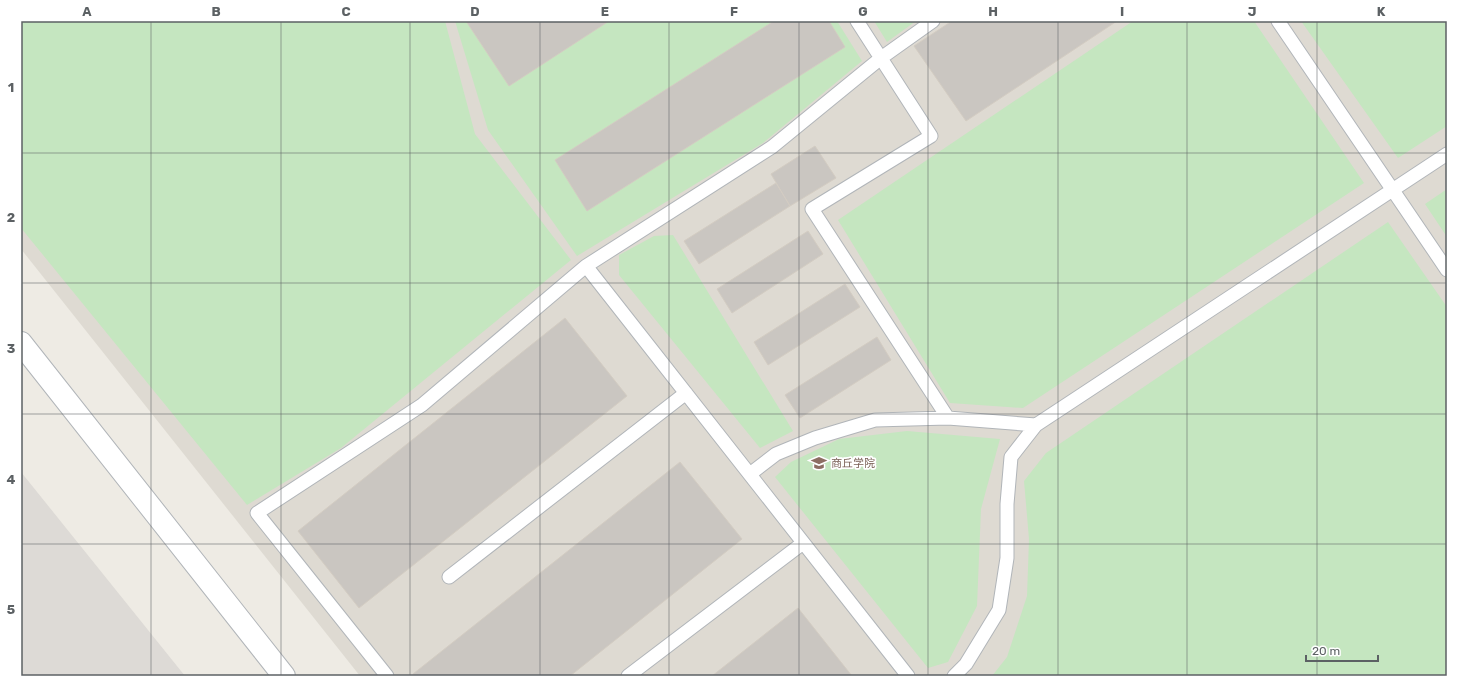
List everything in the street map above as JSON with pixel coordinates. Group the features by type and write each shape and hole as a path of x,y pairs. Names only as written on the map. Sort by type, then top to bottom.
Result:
{"street":[{"path":"21,343 284,676"}],"lane":[{"path":"857,21 932,136 812,209 948,418"},
{"path":"387,676 257,513 422,405 586,266 772,147 881,58 933,21"},
{"path":"1278,21 1447,270"},
{"path":"954,676 966,664 999,610 1007,558 1011,457 1036,425 1447,154"},
{"path":"586,266 908,676"},
{"path":"449,577 686,393"},
{"path":"750,474 776,454 814,438 874,420 948,418 1036,425"},
{"path":"628,676 803,542"}],"shaded area":[{"name":"商丘学院","path":"21,21 1447,21 1447,676 360,676 21,249"},
{"path":"21,472 185,676 21,676"}],"green space":[{"path":"21,21 445,21 475,134 571,260 341,448 247,505 21,228"},
{"path":"455,21 837,21 862,61 763,143 577,256 488,130"},
{"path":"874,21 916,21 887,42"},
{"path":"1133,21 1254,21 1364,183 1023,408 950,403 838,220"},
{"path":"1301,21 1447,21 1447,126 1398,158"},
{"path":"1447,189 1447,237 1425,204"},
{"path":"1388,222 1447,307 1447,676 992,676 1007,657 1027,596 1029,539 1024,481 1046,453"},
{"path":"673,235 793,431 760,448 619,275 619,255 654,236"},
{"path":"907,431 1000,439 981,509 977,606 948,662 928,668 775,477 791,462 839,439"}],"building":[{"path":"466,21 609,21 509,86"},
{"path":"774,21 829,21 845,47 587,211 555,160"},
{"path":"952,21 1117,21 966,121 914,46"},
{"path":"815,146 836,178 790,206 771,174"},
{"path":"776,183 790,206 699,264 684,241"},
{"path":"808,231 823,254 732,313 717,289"},
{"path":"845,284 860,307 768,365 754,342"},
{"path":"565,318 627,396 359,608 298,531"},
{"path":"877,337 891,360 800,418 785,395"},
{"path":"680,462 742,539 570,676 414,676 413,674"},
{"path":"798,608 852,676 712,676"}],"place":[{"name":"商丘学院","path":"819,463"}]}
